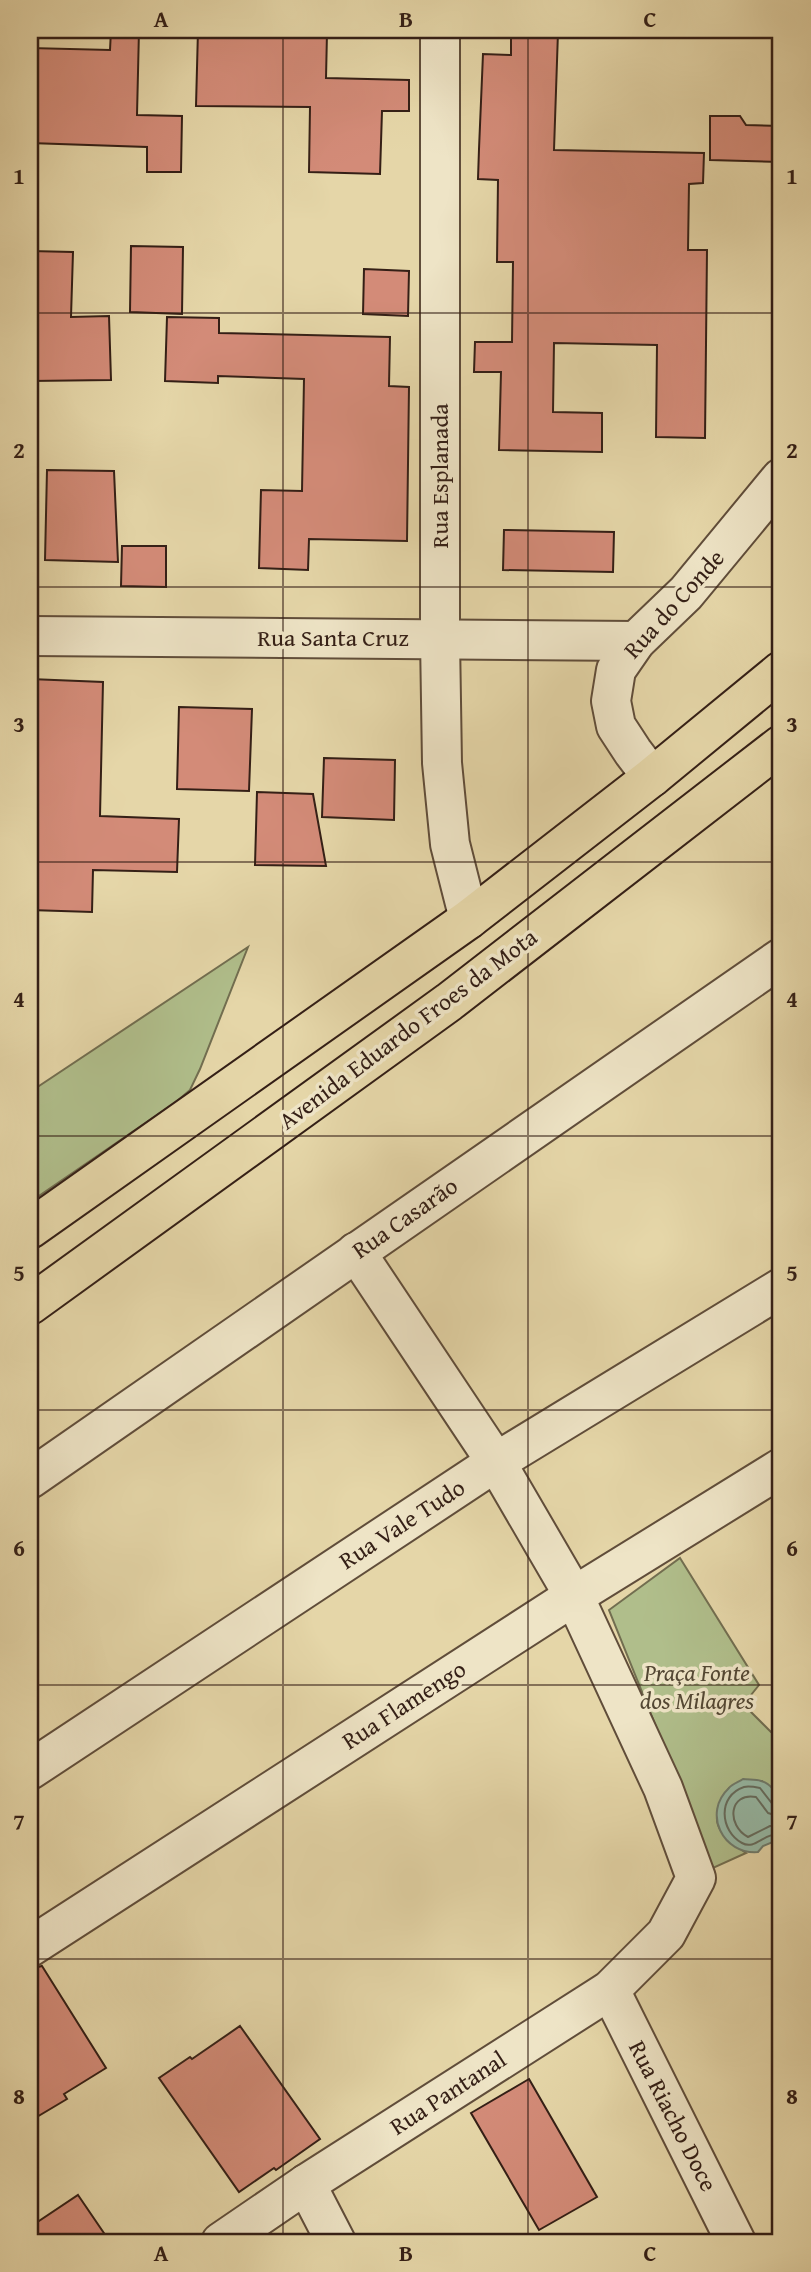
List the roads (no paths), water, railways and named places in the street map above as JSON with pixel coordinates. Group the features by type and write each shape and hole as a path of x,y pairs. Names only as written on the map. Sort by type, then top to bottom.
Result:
{"highway":[{"name":"Avenida Eduardo Froes da Mota","path":"30,1229 469,919 652,777 781,671"},
{"name":"Avenida Eduardo Froes da Mota","path":"30,1305 449,1002 781,746"}],"street":[{"name":"Rua Esplanada","path":"440,30 442,763 450,844 469,919"},
{"name":"Rua do Conde","path":"652,777 616,726 611,701 616,670 636,641 686,593 781,478"},
{"name":"Rua Santa Cruz","path":"30,636 636,641"},
{"name":"Rua Casarão","path":"30,1479 781,958"},
{"name":"Rua Pantanal","path":"221,2242 306,2184 610,1990 666,1934 696,1878 663,1788 574,1596 496,1462 356,1252"},
{"name":"Rua Vale Tudo","path":"30,1770 496,1462 781,1288"},
{"name":"Rua Flamengo","path":"30,1947 574,1596 781,1468"},
{"name":"Rua Riacho Doce","path":"610,1990 736,2242"},
{"path":"306,2184 336,2242"}],"water":[{"path":"743,1779 759,1780 769,1785 780,1808 781,1843 775,1841 763,1846 758,1852 735,1847 726,1840 717,1820 721,1798 730,1787"}],"park label":[{"name":"Praça Fonte dos Milagres","path":"697,1687"}]}
